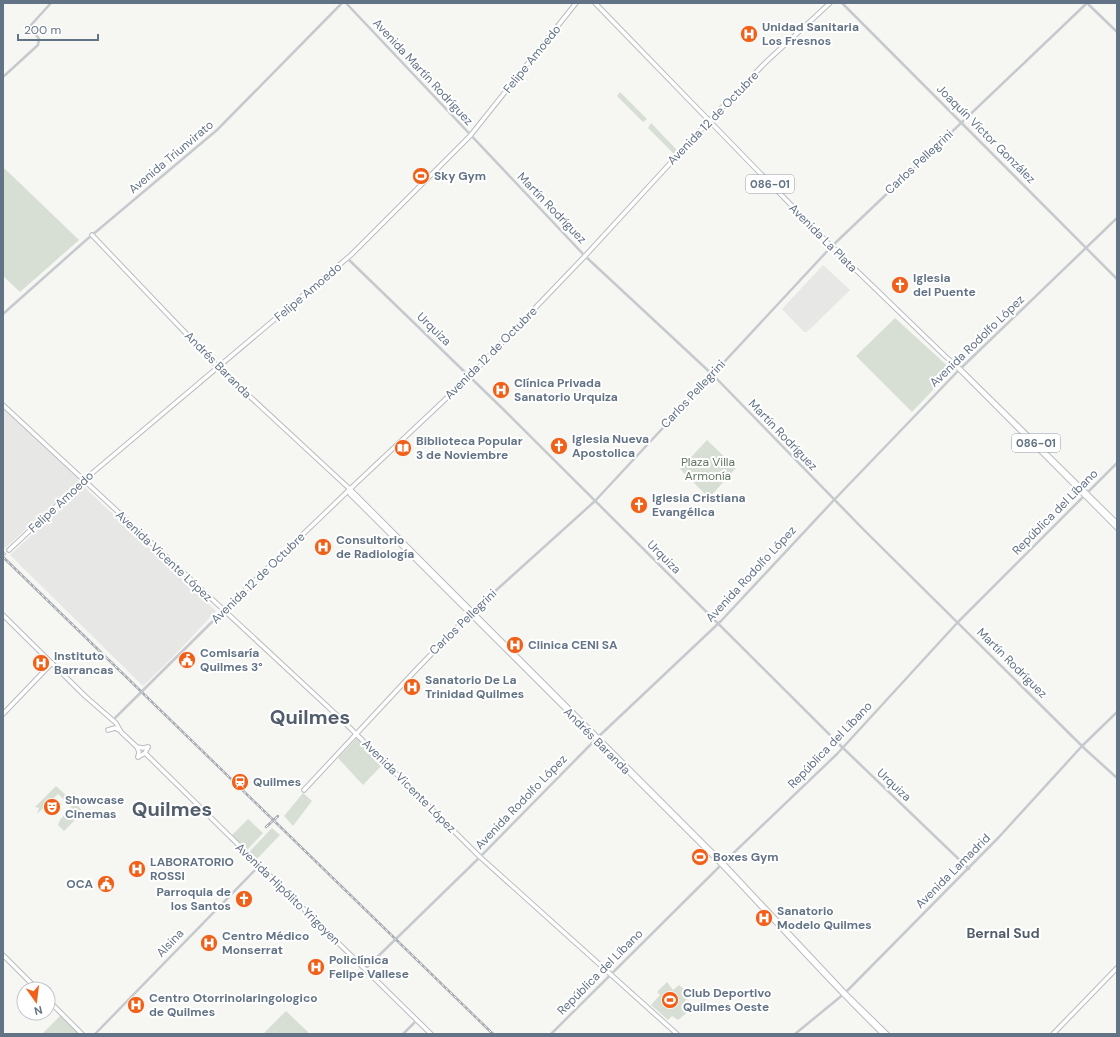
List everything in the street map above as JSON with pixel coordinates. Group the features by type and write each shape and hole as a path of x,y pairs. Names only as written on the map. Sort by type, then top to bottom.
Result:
{"main road":[{"name":"Felipe Amoedo","path":"9,550 84,480 347,258 470,136 576,3"},
{"name":"Avenida La Plata","path":"595,3 710,120 831,247 1117,523"},
{"name":"Avenida 12 de Octubre","path":"223,611 470,377 585,256 710,120 766,62 830,3"},
{"name":"Andrés Baranda","path":"92,235 218,367 297,439 349,490 350,494 722,864 844,994"},
{"name":"Avenida Vicente López","path":"3,405 357,734 480,857 677,1034"},
{"name":"Avenida La Plata","path":"1086,494 1117,528"},
{"name":"Carlos Pellegrini","path":"304,790 471,613"},
{"path":"3,615 112,722 116,723 122,732 137,747 139,752 138,758 145,753 148,747 137,747"},
{"path":"3,714 52,663"},
{"path":"112,722 108,730 115,728 122,732"},
{"name":"Avenida Hipólito Yrigoyen","path":"145,753 431,1034"},
{"path":"3,955 29,981"},
{"path":"1053,1034 1117,968"},
{"path":"844,994 883,1034"},
{"path":"844,994 888,1034"},
{"path":"56,1008 82,1034"}],"street":[{"path":"3,77 38,45 39,37 32,30 31,25 51,3"},
{"name":"Avenida Triunvirato","path":"3,314 92,235 217,130 342,3"},
{"name":"Avenida Martín Rodríguez","path":"346,3 470,136"},
{"name":"Joaquín Víctor González","path":"842,3 1117,279"},
{"path":"1087,3 1117,32"},
{"name":"Carlos Pellegrini","path":"471,613 595,500 831,247 1087,3"},
{"name":"Martín Rodríguez","path":"470,136 585,256 711,375 834,500 1082,746 1117,778"},
{"name":"Avenida Rodolfo López","path":"364,969 480,857 596,739 719,623 834,500 959,370 1117,218"},
{"name":"Urquiza","path":"347,258 470,377 842,747 968,869"},
{"name":"República del Líbano","path":"551,1034 842,747 958,622 1117,463"},
{"name":"Avenida 12 de Octubre","path":"112,722 223,611"},
{"name":"Avenida Lamadrid","path":"794,1034 844,994 968,869 1082,746 1117,712"},
{"name":"Alsina","path":"95,1034 259,866"},
{"path":"403,1034 417,1020"}],"shaded area":[{"path":"823,265 850,290 807,332 804,332 782,309"},
{"path":"3,407 79,478 78,481 3,550"},
{"path":"84,487 216,611 171,659 143,686 10,555"}],"green space":[{"path":"620,92 647,119 643,122 617,96"},
{"path":"651,123 677,150 674,154 648,128"},
{"path":"3,167 79,240 20,292 3,276"},
{"path":"895,318 952,370 912,412 856,356"},
{"name":"Plaza Villa Armonía","path":"707,440 736,468 709,498 680,469"},
{"path":"357,738 384,763 363,785 338,758"},
{"path":"56,786 82,810 81,814 64,831 58,825 60,820 73,805 71,806 58,794 37,814 39,808 35,807"},
{"path":"303,793 312,801 293,826 284,816"},
{"path":"248,819 263,833 247,850 231,836"},
{"path":"272,828 280,835 257,859 249,852"},
{"name":"Club Deportivo Quilmes Oeste","path":"667,982 673,990 679,985 691,995 685,1001 688,1005 686,1007 689,1011 678,1020 672,1016 668,1020 651,1005 660,995 657,992"},
{"path":"286,1011 310,1034 263,1034"},
{"path":"61,1015 81,1034 42,1034"}],"tunnel":[{"path":"3,555 9,550"}],"railway":[{"path":"3,557 493,1034"},
{"path":"266,827 278,816"}],"place":[{"name":"Unidad Sanitaria Los Fresnos","path":"749,34"},
{"name":"Sky Gym","path":"421,176"},
{"name":"Iglesia del Puente","path":"900,285"},
{"name":"Clínica Privada Sanatorio Urquiza","path":"501,390"},
{"name":"Iglesia Nueva Apostolica","path":"559,446"},
{"name":"Biblioteca Popular 3 de Noviembre","path":"403,448"},
{"name":"Iglesia Cristiana Evangélica","path":"639,505"},
{"name":"Consultorio de Radiología","path":"323,547"},
{"name":"Clinica CENI SA","path":"515,645"},
{"name":"Comisaría Quilmes 3°","path":"187,660"},
{"name":"Instituto Barrancas","path":"41,663"},
{"name":"Sanatorio De La Trinidad Quilmes","path":"412,687"},
{"name":"Quilmes","path":"240,782"},
{"name":"Showcase Cinemas","path":"52,807"},
{"name":"Boxes Gym","path":"700,857"},
{"name":"LABORATORIO ROSSI","path":"137,869"},
{"name":"OCA","path":"106,884"},
{"name":"Parroquia de los Santos","path":"244,899"},
{"name":"Sanatorio Modelo Quilmes","path":"764,918"},
{"name":"Centro Médico Monserrat","path":"209,943"},
{"name":"Policlínica Felipe Vallese","path":"316,967"},
{"name":"Club Deportivo Quilmes Oeste","path":"670,1000"},
{"name":"Centro Otorrinolaringologico de Quilmes","path":"136,1005"}],"district":[{"name":"Quilmes","path":"310,717"},
{"name":"Quilmes","path":"172,809"},
{"name":"Bernal Sud","path":"1003,933"}]}
